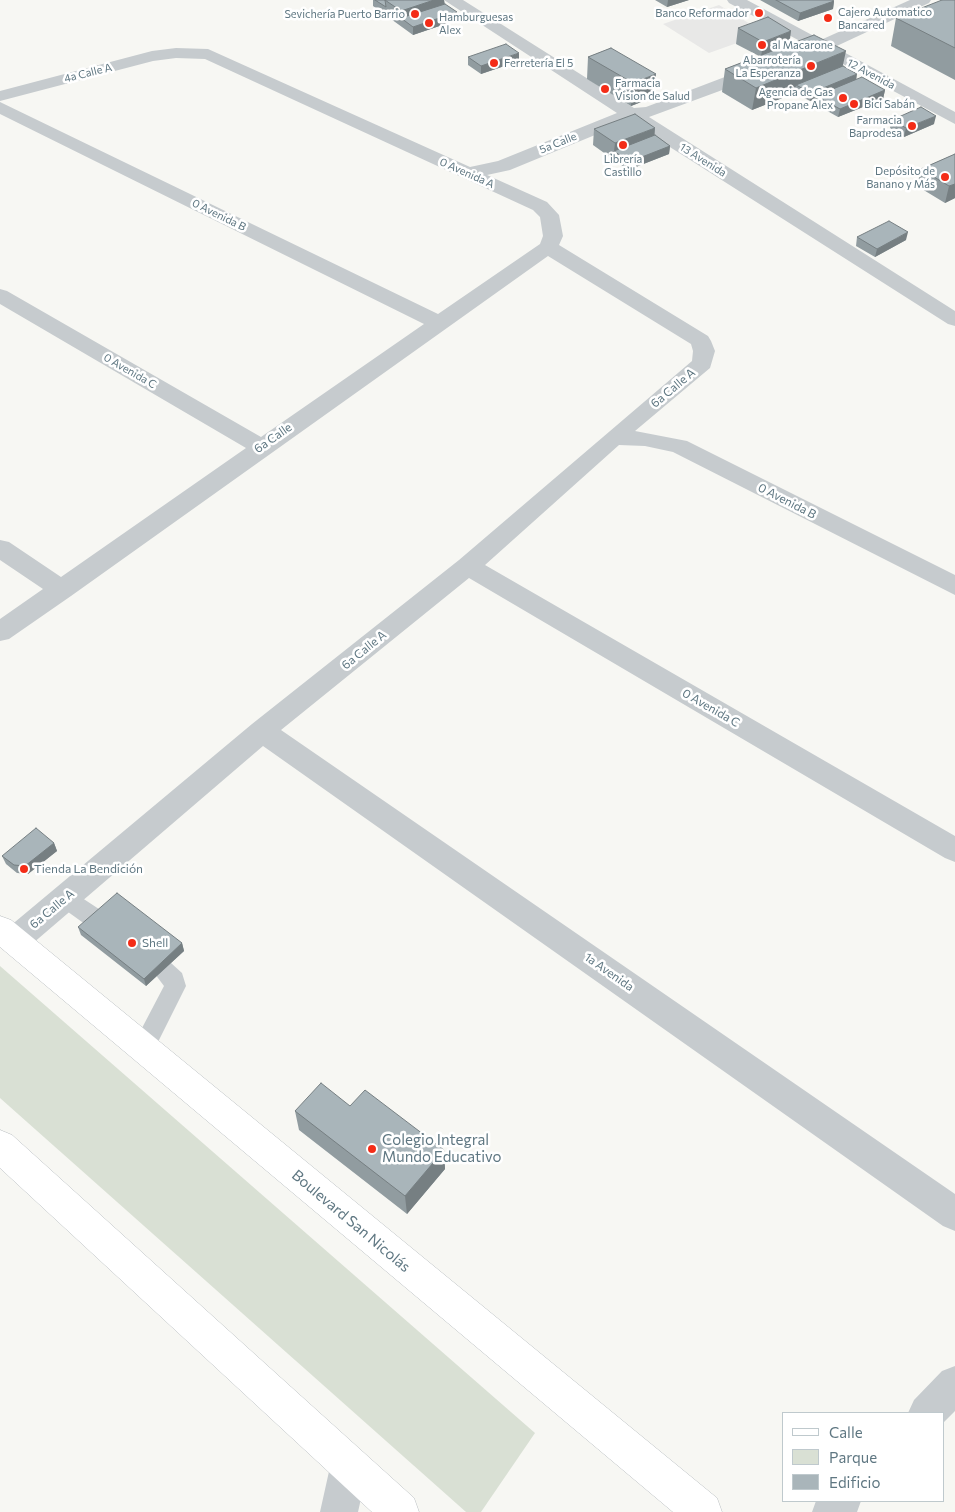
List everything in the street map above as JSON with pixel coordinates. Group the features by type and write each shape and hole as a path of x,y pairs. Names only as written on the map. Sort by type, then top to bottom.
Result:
{"main road":[{"name":"Boulevard San Nicolás","path":"7,935 703,1512"},
{"path":"0,1146 400,1512"}],"street":[{"name":"13 Avenida","path":"452,0 641,116 955,320"},
{"name":"12 Avenida","path":"735,0 955,119"},
{"path":"802,54 923,0"},
{"name":"4a Calle A","path":"0,96 152,56 176,53"},
{"name":"0 Avenida A","path":"176,53 208,54 540,206 549,215 553,236 548,247"},
{"name":"5a Calle","path":"467,174 504,166 775,64"},
{"name":"0 Avenida B","path":"0,107 439,323"},
{"name":"5a Calle","path":"512,193 509,177 515,172 641,116"},
{"name":"6a Calle","path":"0,632 548,247"},
{"name":"6a Calle A","path":"7,935 65,898 262,731 468,566 614,437 702,363 704,351 700,341 548,247"},
{"name":"0 Avenida C","path":"0,295 261,447"},
{"name":"0 Avenida B","path":"614,437 646,439 679,446 955,586"},
{"path":"0,548 62,590"},
{"name":"0 Avenida C","path":"468,566 955,850"},
{"name":"1a Avenida","path":"262,731 955,1214"},
{"path":"928,1412 955,1384"},
{"path":"339,1512 349,1467"},
{"path":"832,1512 841,1502"}],"lane":[{"path":"65,898 97,920"},
{"path":"143,1049 175,986 174,980 163,970"}],"shaded area":[{"path":"719,5 765,33 709,53 663,24"}],"green space":[{"path":"0,966 535,1433 481,1512 466,1512 0,1098"}],"building":[{"path":"375,0 385,0 386,7"},
{"path":"385,0 434,0 401,11"},
{"path":"776,0 832,0 834,1 800,13"},
{"path":"942,0 955,0 955,48 896,18"},
{"path":"445,4 457,12 413,27 401,18"},
{"path":"768,17 791,31 763,42 738,28"},
{"path":"814,35 846,51 756,88 725,69"},
{"path":"506,44 519,53 481,66 468,57"},
{"path":"611,48 656,74 633,83 588,57"},
{"path":"843,66 857,74 811,93 796,85"},
{"path":"862,77 885,90 840,109 816,96"},
{"path":"921,107 936,116 906,128 892,120"},
{"path":"635,114 655,128 615,143 594,129"},
{"path":"655,135 670,146 629,162 614,151"},
{"path":"955,154 955,184 949,186 921,169"},
{"path":"889,221 908,232 877,249 857,237"},
{"path":"36,828 54,843 25,866 14,865 2,856"},
{"name":"Shell","path":"117,893 182,943 144,979 78,927"},
{"name":"Colegio Integral Mundo Educativo","path":"321,1083 350,1106 365,1090 444,1150 405,1196 295,1111"}],"place":[{"name":"Banco Reformador","path":"759,13"},
{"name":"Sevichería Puerto Barrio","path":"415,14"},
{"name":"Cajero Automatico Bancared","path":"828,18"},
{"name":"Hamburguesas Alex","path":"429,23"},
{"name":"al Macarone","path":"762,45"},
{"name":"Ferretería El 5","path":"494,63"},
{"name":"Abarrotería La Esperanza","path":"811,66"},
{"name":"Farmacia Vision de Salud","path":"605,89"},
{"name":"Agencia de Gas Propane Alex","path":"843,98"},
{"name":"Bici Sabán","path":"854,104"},
{"name":"Farmacia Baprodesa","path":"912,126"},
{"name":"Librería Castillo","path":"623,145"},
{"name":"Depósito de Banano y Más","path":"945,177"},
{"name":"Tienda La Bendición","path":"24,869"},
{"name":"Shell","path":"132,943"},
{"name":"Colegio Integral Mundo Educativo","path":"372,1149"}]}
